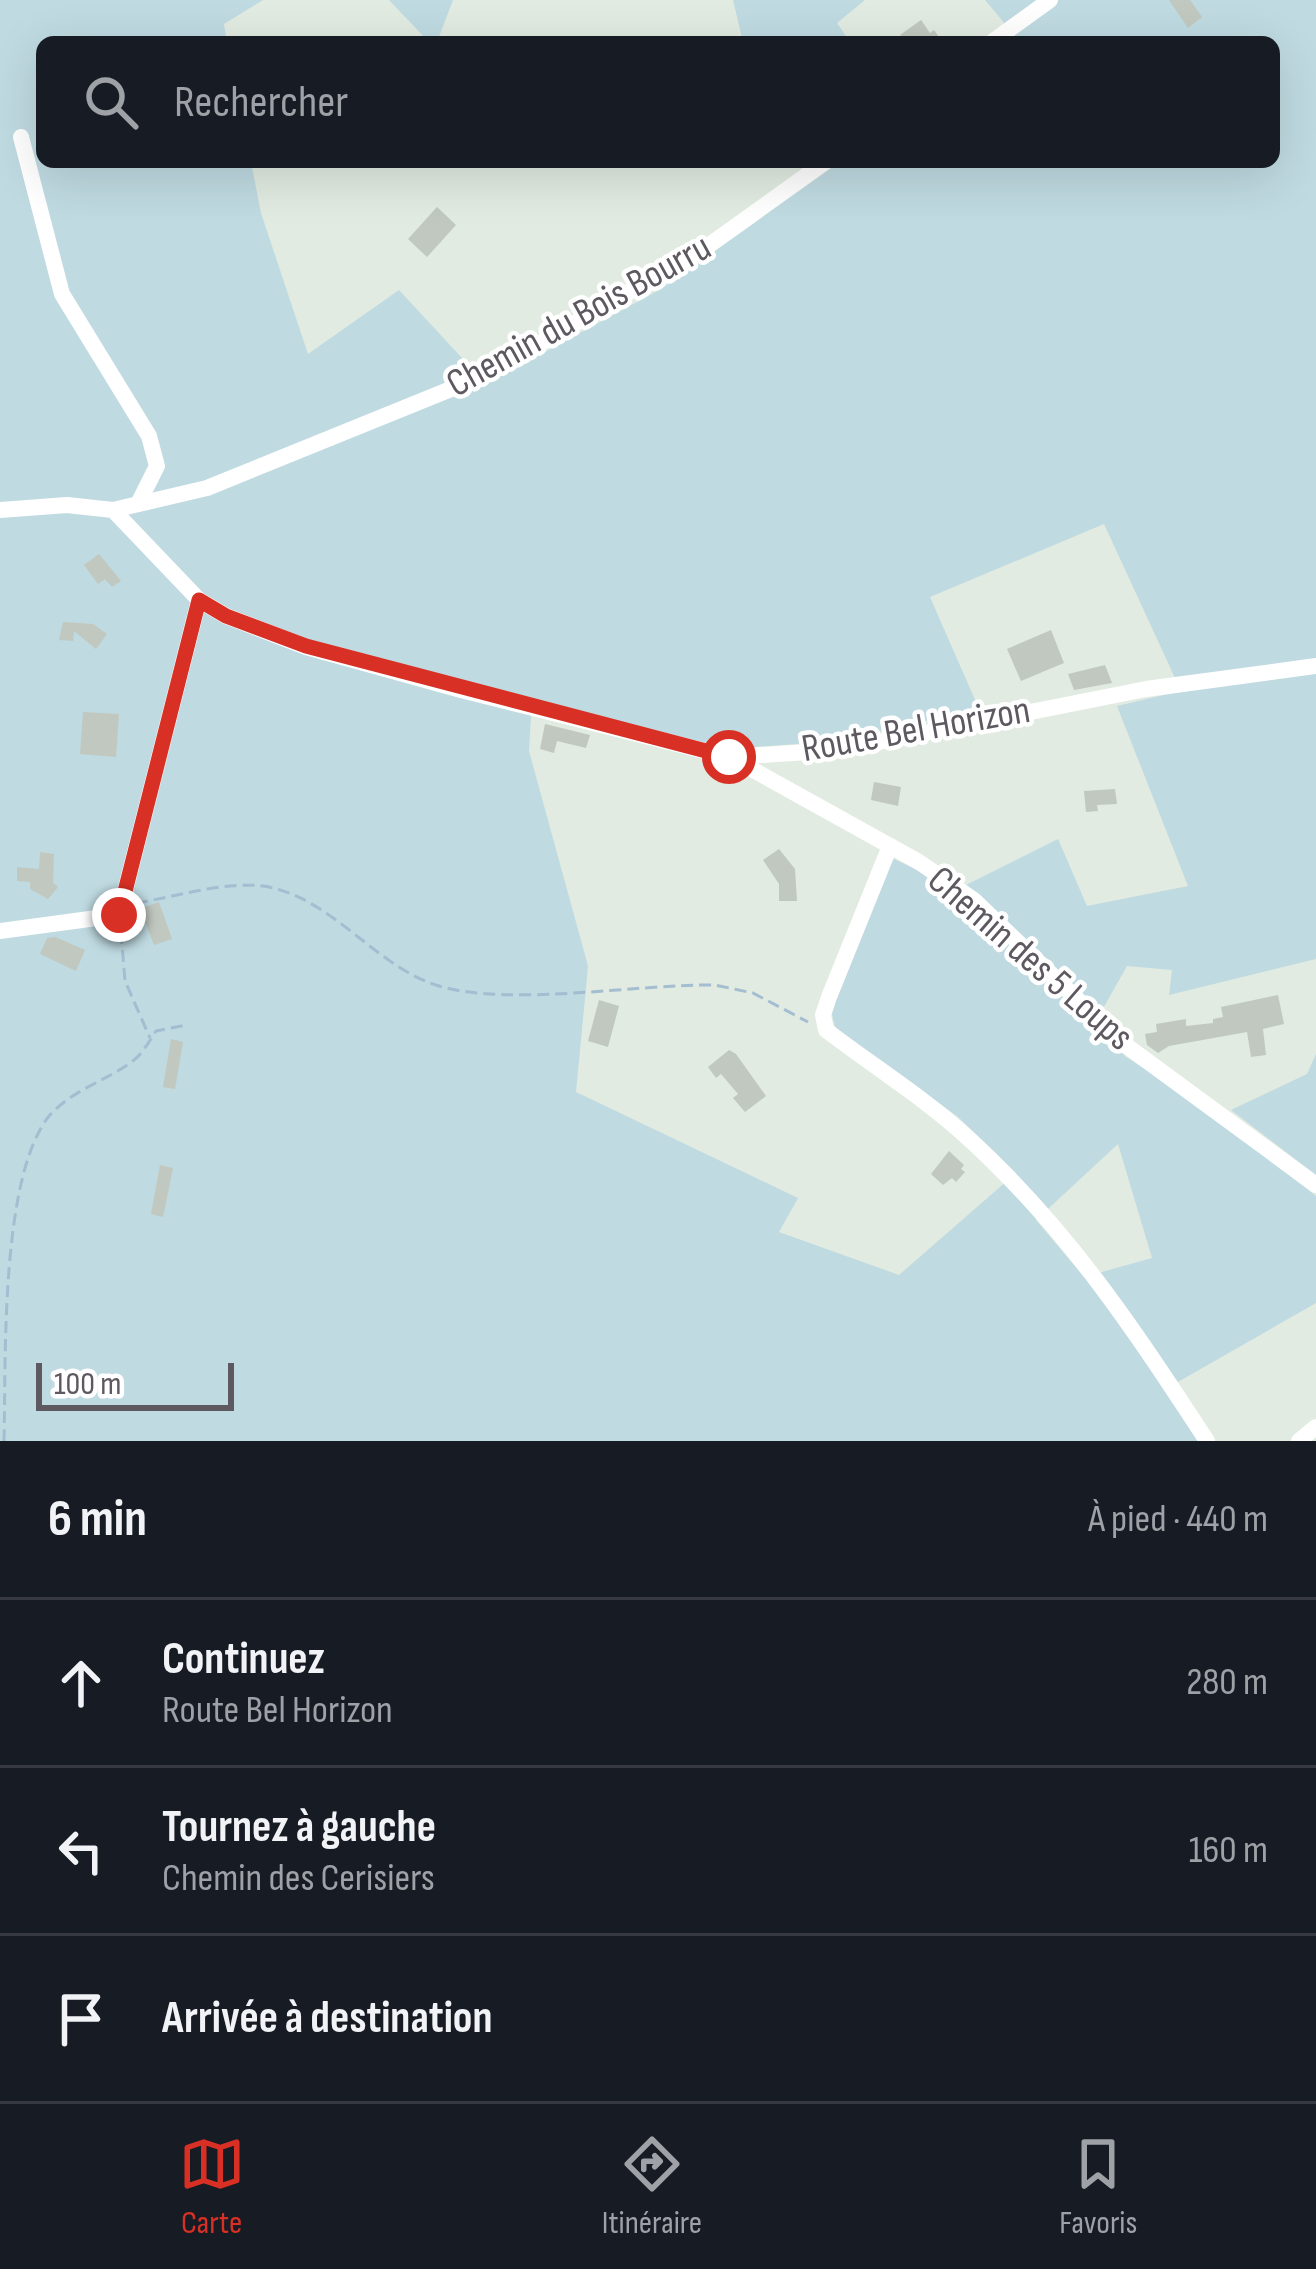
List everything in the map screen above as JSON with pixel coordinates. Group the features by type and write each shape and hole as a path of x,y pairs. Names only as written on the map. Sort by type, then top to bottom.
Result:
{"street":[{"path":"1000,36 1050,0"},
{"path":"21,136 62,294 149,436 157,466 138,504"},
{"name":"Chemin du Bois Bourru","path":"113,510 208,488 488,374 708,246 817,168"},
{"path":"0,510 67,506 113,510"},
{"name":"Route Bel Horizon","path":"113,510 199,600 226,616 306,646 729,757 839,749 1146,688 1316,666"},
{"path":"0,931 121,910 199,600"},
{"name":"Chemin des 5 Loups","path":"729,757 890,846 974,900 1124,1044 1316,1185"},
{"path":"890,846 829,997 823,1015 826,1030 907,1087 1024,1192 1110,1294 1207,1441"},
{"path":"1299,1441 1316,1426"}],"path":[{"path":"150,1039 125,981 121,910 232,888 271,887 303,900 435,986 475,993 715,985 753,993 826,1030"},
{"path":"4,1441 8,1249 20,1178 48,1118 90,1083 136,1059 156,1031 186,1025"}],"shaded area":[{"path":"0,0 263,0 224,24 226,36 36,36 36,168 252,168 261,213 308,354 399,290 486,384 661,289 832,168 1280,168 1280,36 1015,36 985,0 1316,0 1316,959 1169,995 1172,970 1127,966 1101,1012 966,885 1058,839 1087,906 1188,886 1117,706 1181,691 1104,524 930,597 979,709 837,741 728,749 532,700 529,751 588,966 576,1092 798,1198 779,1232 899,1275 1016,1173 957,1116 836,1030 831,1011 890,857 921,872 974,911 1126,1057 1177,1089 1316,1196 1316,1303 1169,1387 1203,1441 0,1441","holes":["1118,1144 1152,1258 1084,1277 1036,1220"]},
{"path":"389,0 453,0 439,36 423,36"},
{"path":"733,0 865,0 837,23 846,36 742,36"},
{"path":"1316,1054 1316,1175 1231,1110 1307,1074"}],"building":[{"path":"1169,0 1190,0 1202,17 1188,28"},
{"path":"921,20 938,36 901,36"},
{"path":"437,207 456,225 427,257 408,239"},
{"path":"99,554 121,581 112,587 105,579 98,584 84,565"},
{"path":"63,622 93,624 107,634 96,649 74,631 73,641 59,640"},
{"path":"1051,630 1064,663 1021,681 1007,649"},
{"path":"1105,665 1112,683 1074,690 1068,674"},
{"path":"83,712 119,714 116,757 80,754"},
{"path":"545,724 590,735 586,748 557,741 554,753 540,749"},
{"path":"874,782 901,787 898,806 871,800"},
{"path":"1115,789 1117,804 1097,805 1098,811 1086,812 1084,791"},
{"path":"779,849 795,869 797,901 779,901 779,884 763,860"},
{"path":"40,852 54,854 53,883 58,887 48,899 30,889 30,882 17,881 17,867 39,869"},
{"path":"159,902 172,939 154,945 140,909"},
{"path":"47,938 85,950 76,971 40,954"},
{"path":"1278,995 1284,1024 1263,1029 1266,1055 1251,1057 1247,1032 1169,1046 1158,1053 1147,1045 1145,1034 1157,1032 1156,1024 1186,1019 1186,1026 1213,1023 1223,1017 1221,1007"},
{"path":"599,1000 619,1006 608,1047 588,1041"},
{"path":"171,1039 183,1042 175,1089 163,1087"},
{"path":"729,1050 766,1096 745,1112 733,1098 738,1094 708,1067"},
{"path":"949,1151 965,1172 956,1182 952,1178 943,1185 931,1174"},
{"path":"160,1165 173,1168 163,1217 151,1214"}],"route":[{"path":"119,915 199,600 226,616 306,646 729,757"}]}
